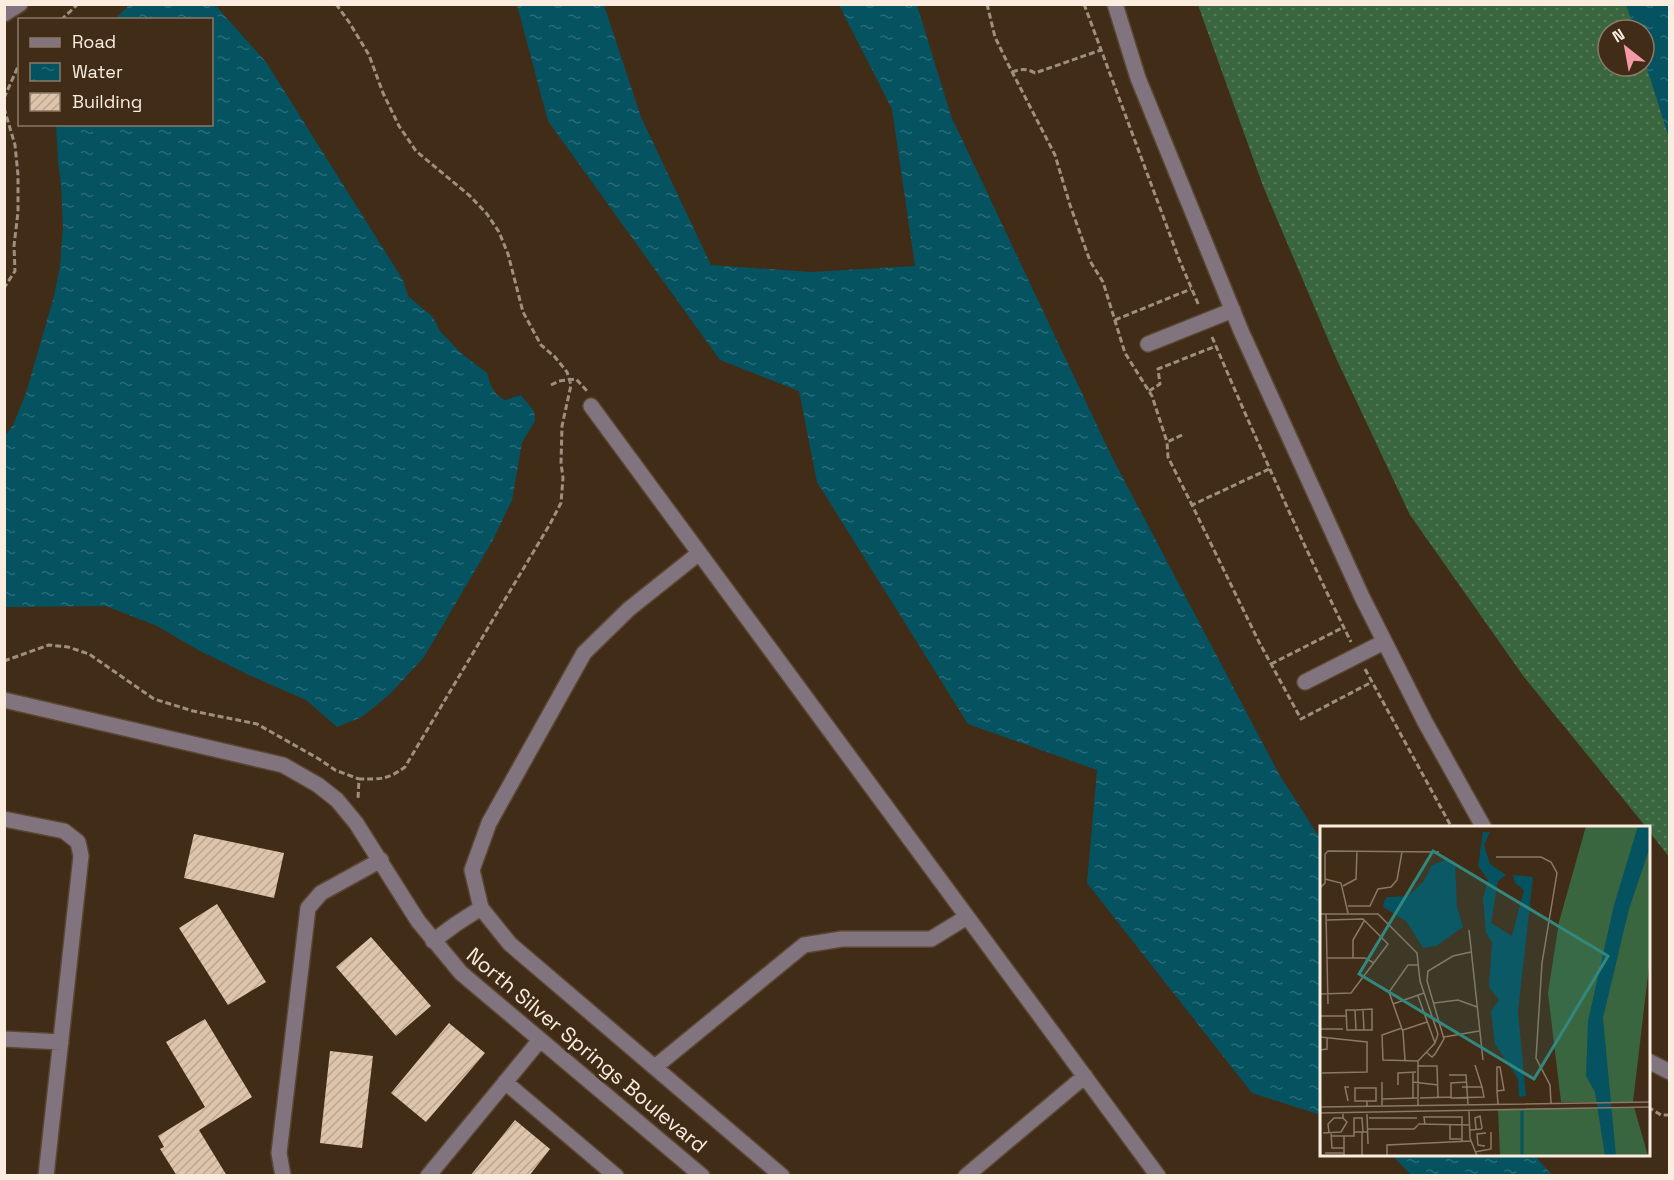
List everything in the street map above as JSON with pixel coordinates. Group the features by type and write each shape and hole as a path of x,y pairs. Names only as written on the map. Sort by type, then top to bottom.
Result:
{"street":[{"path":"4,14 20,4"},
{"path":"1115,4 1138,78 1233,310 1362,597 1425,722 1483,826"},
{"path":"1148,344 1233,310"},
{"path":"592,402 698,554 1158,1176"},
{"path":"698,554 629,609 584,653 489,823 472,870 481,908 510,944 782,1176"},
{"path":"1305,682 1384,642"},
{"name":"North Silver Springs Boulevard","path":"4,700 283,765 318,784 337,800 356,823 418,921 461,973 702,1176"},
{"path":"4,819 64,831 78,842 81,856 46,1176"},
{"path":"283,1176 279,1153 308,908 321,893 381,860"},
{"path":"433,941 481,908"},
{"path":"655,1067 804,945 842,939 931,939 967,917"},
{"path":"4,1039 61,1042"},
{"path":"428,1176 540,1040"},
{"path":"1650,1061 1670,1072"},
{"path":"966,1176 1085,1076"},
{"path":"505,1082 616,1176"}],"path":[{"path":"63,18 78,4"},
{"path":"4,661 49,645 68,647 89,654 154,699 193,711 257,724 335,770 359,779 393,776 405,767 561,503 563,478 561,445 565,407 571,385 567,372 541,345 523,312 508,254 499,232 487,214 470,196 416,151 399,126 369,56 336,4"},
{"path":"987,4 995,37 1055,155 1090,261 1103,282 1125,353 1152,396 1167,442 1168,457 1271,664 1301,719 1372,682"},
{"path":"1084,4 1191,289 1269,469 1318,577 1372,682 1451,826"},
{"path":"1012,72 1027,69 1035,73 1101,50"},
{"path":"4,98 18,66"},
{"path":"4,108 15,145 18,212 14,246 15,271 4,288"},
{"path":"1115,320 1191,289"},
{"path":"1149,392 1160,384 1158,369 1216,346"},
{"path":"551,385 559,381 576,379 592,402"},
{"path":"1167,442 1182,435"},
{"path":"1192,505 1269,469"},
{"path":"1271,664 1344,627"},
{"path":"358,803 359,779"},
{"path":"1650,1108 1661,1115 1670,1115"}],"green space":[{"path":"1198,5 1669,5 1669,857 1650,832 1650,826 1645,826 1524,677 1410,515 1336,358 1263,186"}],"water":[{"path":"129,5 215,5 266,62 403,280 408,296 433,317 440,331 462,354 487,373 497,395 505,400 521,395 534,411 535,421 522,443 512,500 493,540 424,657 390,694 362,717 337,727 306,700 198,650 157,626 106,606 5,607 5,436 13,425 26,393 54,296 60,266 63,227 56,126 213,126 213,18 116,18"},
{"path":"517,5 604,5 641,117 711,265 811,272 915,266 892,109 839,5 917,5 951,116 1112,457 1279,774 1320,838 1320,1115 1252,1093 1087,883 1097,770 968,724 817,482 799,391 720,360 548,121"},
{"path":"1626,5 1669,5 1669,138 1650,78 1656,78 1656,18 1631,18"},
{"path":"1393,1156 1535,1156 1552,1175 1411,1175"}],"building":[{"path":"194,834 284,853 274,898 184,878"},
{"path":"217,904 266,982 228,1005 179,928"},
{"path":"371,937 431,1006 396,1036 336,967"},
{"path":"205,1019 252,1097 199,1130 227,1176 177,1176 160,1149 164,1147 158,1136 205,1107 166,1042"},
{"path":"449,1023 485,1053 426,1122 391,1093"},
{"path":"330,1051 373,1056 362,1148 320,1143"},
{"path":"515,1120 550,1149 529,1176 470,1176"}]}
